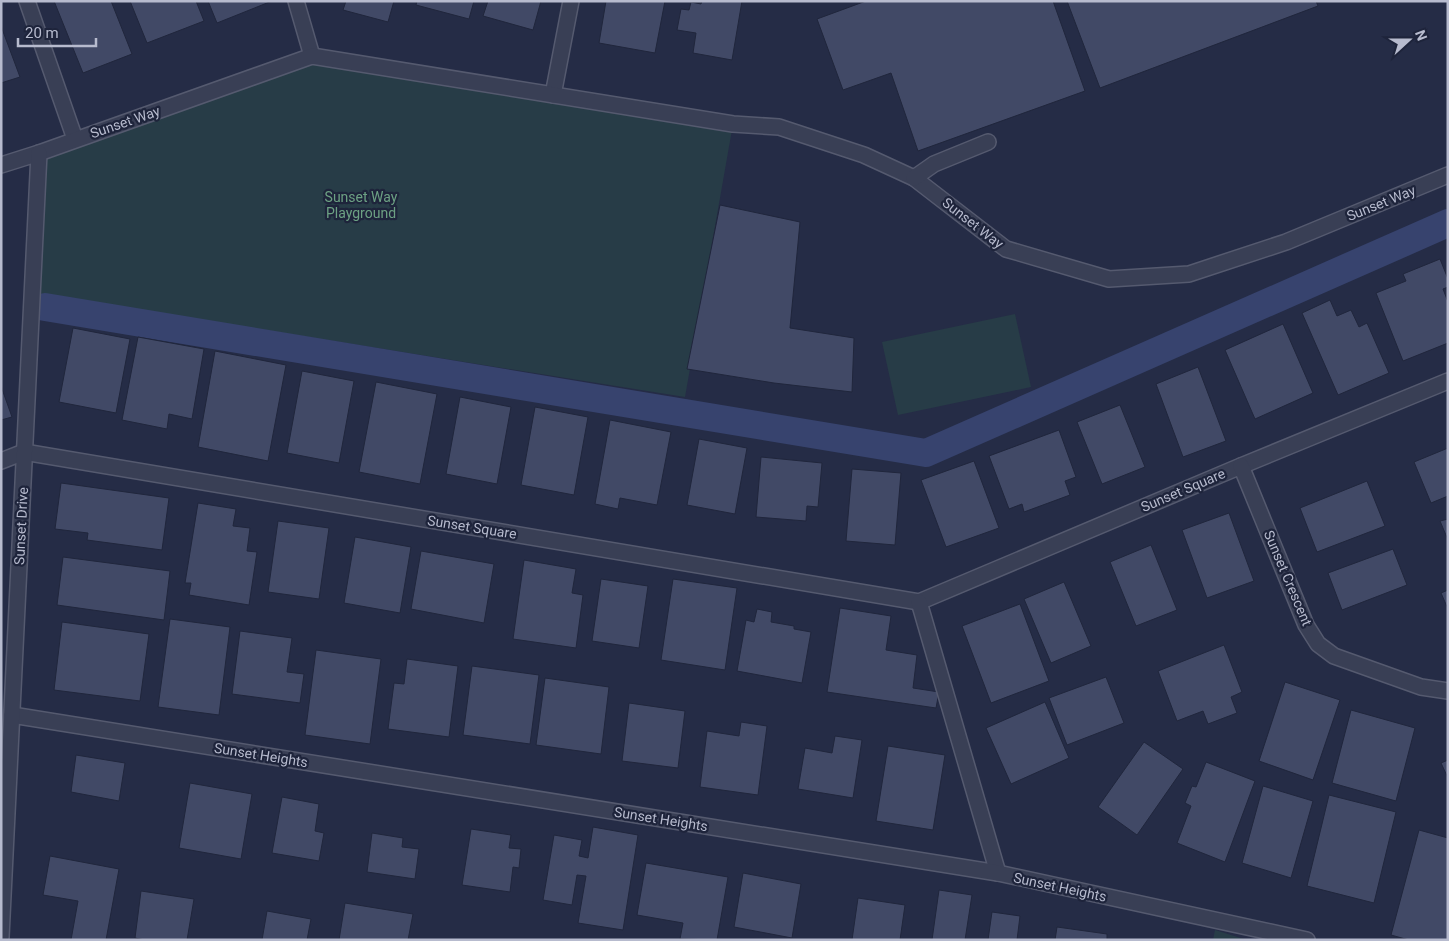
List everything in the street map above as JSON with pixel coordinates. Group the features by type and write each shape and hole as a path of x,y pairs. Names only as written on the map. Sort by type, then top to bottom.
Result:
{"street":[{"name":"Sunset Way","path":"27,1 75,139 312,56 733,124 779,127 864,155 914,178 1006,249 1109,279 1189,274 1286,242 1448,175"},
{"path":"296,1 312,56"},
{"path":"553,95 571,1"},
{"path":"1,165 38,154 75,139"},
{"path":"914,178 934,164 988,142"},
{"name":"Sunset Drive","path":"1,937 38,154"},
{"name":"Sunset Square","path":"24,452 919,602 1448,381"},
{"path":"1,461 24,452"},
{"name":"Sunset Crescent","path":"1241,466 1306,625 1318,644 1334,656 1421,687 1448,691"},
{"path":"919,602 998,873"},
{"name":"Sunset Heights","path":"12,715 998,873 1307,940"}],"green space":[{"name":"Sunset Way Playground","path":"312,56 733,124 685,397 32,293 39,153"},
{"path":"1015,314 1031,387 898,415 882,342"},
{"path":"1215,930 1247,940 1213,940"}],"building":[{"path":"54,1 111,1 132,54 83,73"},
{"path":"130,1 196,1 204,21 147,43"},
{"path":"208,1 272,1 217,23"},
{"path":"346,1 394,1 388,22 343,10"},
{"path":"417,1 474,1 469,19 416,5"},
{"path":"488,1 541,1 533,30 483,16"},
{"path":"606,1 665,1 655,53 599,43"},
{"path":"702,1 742,1 732,60 693,53 696,33 677,30 681,9 689,10 691,2 701,4"},
{"path":"866,1 1053,1 1085,91 918,151 891,73 843,90 817,19"},
{"path":"1067,1 1316,1 1318,6 1100,88"},
{"path":"1,26 20,77 1,83"},
{"path":"720,205 800,222 790,328 854,338 852,392 774,383 687,369"},
{"path":"1440,259 1448,279 1448,287 1443,289 1448,302 1448,343 1403,361 1376,293 1406,281 1403,274"},
{"path":"1330,300 1337,316 1351,310 1359,327 1367,323 1389,373 1338,395 1302,313"},
{"path":"1283,324 1313,393 1255,419 1225,350"},
{"path":"73,328 130,339 116,413 59,402"},
{"path":"138,337 204,349 192,419 169,414 167,429 122,420"},
{"path":"215,351 286,365 268,461 198,447"},
{"path":"1198,367 1226,441 1183,457 1156,384"},
{"path":"302,371 354,381 339,463 287,453"},
{"path":"376,382 437,394 420,484 359,472"},
{"path":"1,386 12,417 1,420"},
{"path":"460,397 511,407 497,484 446,474"},
{"path":"1120,405 1145,467 1102,484 1077,422"},
{"path":"535,407 588,417 574,495 521,485"},
{"path":"610,420 671,432 657,505 620,498 618,509 595,504"},
{"path":"1059,430 1076,477 1065,481 1070,495 1024,512 1022,504 1009,509 989,456"},
{"path":"699,439 747,448 735,514 687,505"},
{"path":"1448,448 1448,496 1431,503 1414,462"},
{"path":"761,457 822,463 818,507 807,506 806,521 756,517"},
{"path":"974,461 999,528 946,547 921,480"},
{"path":"852,469 901,473 895,545 846,541"},
{"path":"1367,481 1385,526 1317,552 1300,508"},
{"path":"61,483 169,498 162,550 87,540 88,533 55,529"},
{"path":"198,503 236,509 233,526 250,528 247,551 257,552 249,605 189,595 191,583 185,583"},
{"path":"1229,513 1254,581 1207,598 1182,530"},
{"path":"1448,519 1448,540 1440,521"},
{"path":"278,521 329,528 319,599 268,592"},
{"path":"355,537 411,547 400,613 344,603"},
{"path":"1151,545 1177,610 1136,626 1110,562"},
{"path":"1393,549 1407,585 1342,610 1328,573"},
{"path":"421,551 494,564 484,623 411,609"},
{"path":"63,557 170,571 164,620 57,605"},
{"path":"524,560 576,569 572,593 583,595 576,648 513,639"},
{"path":"601,579 648,586 639,648 592,641"},
{"path":"673,579 737,588 725,670 661,660"},
{"path":"1064,582 1091,646 1051,663 1024,599"},
{"path":"1448,590 1448,609 1441,593"},
{"path":"1020,604 1049,681 991,703 962,626"},
{"path":"840,608 891,616 886,650 917,655 913,688 939,692 936,708 827,692"},
{"path":"757,609 772,612 771,622 794,626 794,629 811,632 802,683 737,671 746,620 754,622"},
{"path":"170,619 230,627 219,715 158,707"},
{"path":"62,622 149,634 140,701 54,690"},
{"path":"240,631 292,638 287,672 304,674 300,703 232,694"},
{"path":"1224,645 1242,692 1231,697 1237,713 1208,724 1203,711 1177,721 1158,671"},
{"path":"316,650 381,659 370,744 305,735"},
{"path":"407,659 458,666 449,737 388,729 394,683 404,684"},
{"path":"472,666 539,675 530,744 463,735"},
{"path":"1106,677 1124,723 1067,745 1049,698"},
{"path":"545,678 609,687 601,754 536,745"},
{"path":"1285,682 1340,700 1313,780 1259,761"},
{"path":"1045,702 1069,758 1011,784 986,728"},
{"path":"629,703 685,711 678,768 622,761"},
{"path":"1351,710 1415,728 1396,801 1332,783"},
{"path":"741,722 767,726 758,795 700,787 707,731 739,736"},
{"path":"835,736 862,740 853,798 798,789 805,748 832,753"},
{"path":"1144,742 1183,769 1137,835 1098,807"},
{"path":"888,746 945,755 933,830 876,821"},
{"path":"76,755 125,763 119,801 71,792"},
{"path":"1448,760 1448,778 1441,763"},
{"path":"1206,762 1255,781 1225,862 1177,843 1191,806 1185,803 1192,786 1196,787"},
{"path":"190,783 252,794 241,859 179,848"},
{"path":"1263,786 1313,801 1291,878 1242,863"},
{"path":"1329,795 1396,812 1374,903 1307,886"},
{"path":"282,797 319,804 315,831 324,833 319,861 272,853"},
{"path":"593,827 638,835 623,930 578,923 586,876 577,875 572,905 543,900 554,835 582,840 579,856 588,858"},
{"path":"471,829 511,835 509,848 521,849 519,868 513,867 510,892 462,885"},
{"path":"1419,830 1448,838 1448,940 1409,940 1391,935"},
{"path":"372,833 403,838 402,847 419,849 415,879 367,872"},
{"path":"50,856 119,869 106,940 71,940 78,901 43,895"},
{"path":"646,863 728,877 717,940 680,939 683,923 637,915"},
{"path":"743,873 801,884 792,938 734,927"},
{"path":"939,890 972,895 965,940 932,940"},
{"path":"141,891 194,899 187,940 145,940 135,938"},
{"path":"858,898 905,905 900,940 852,940"},
{"path":"345,903 413,914 408,940 339,940"},
{"path":"267,911 311,919 307,940 262,940"},
{"path":"992,912 1020,916 1017,940 988,940"},
{"path":"1057,927 1107,934 1107,940 1055,940"}],"waterway":[{"path":"45,307 926,453 1448,223"}]}
